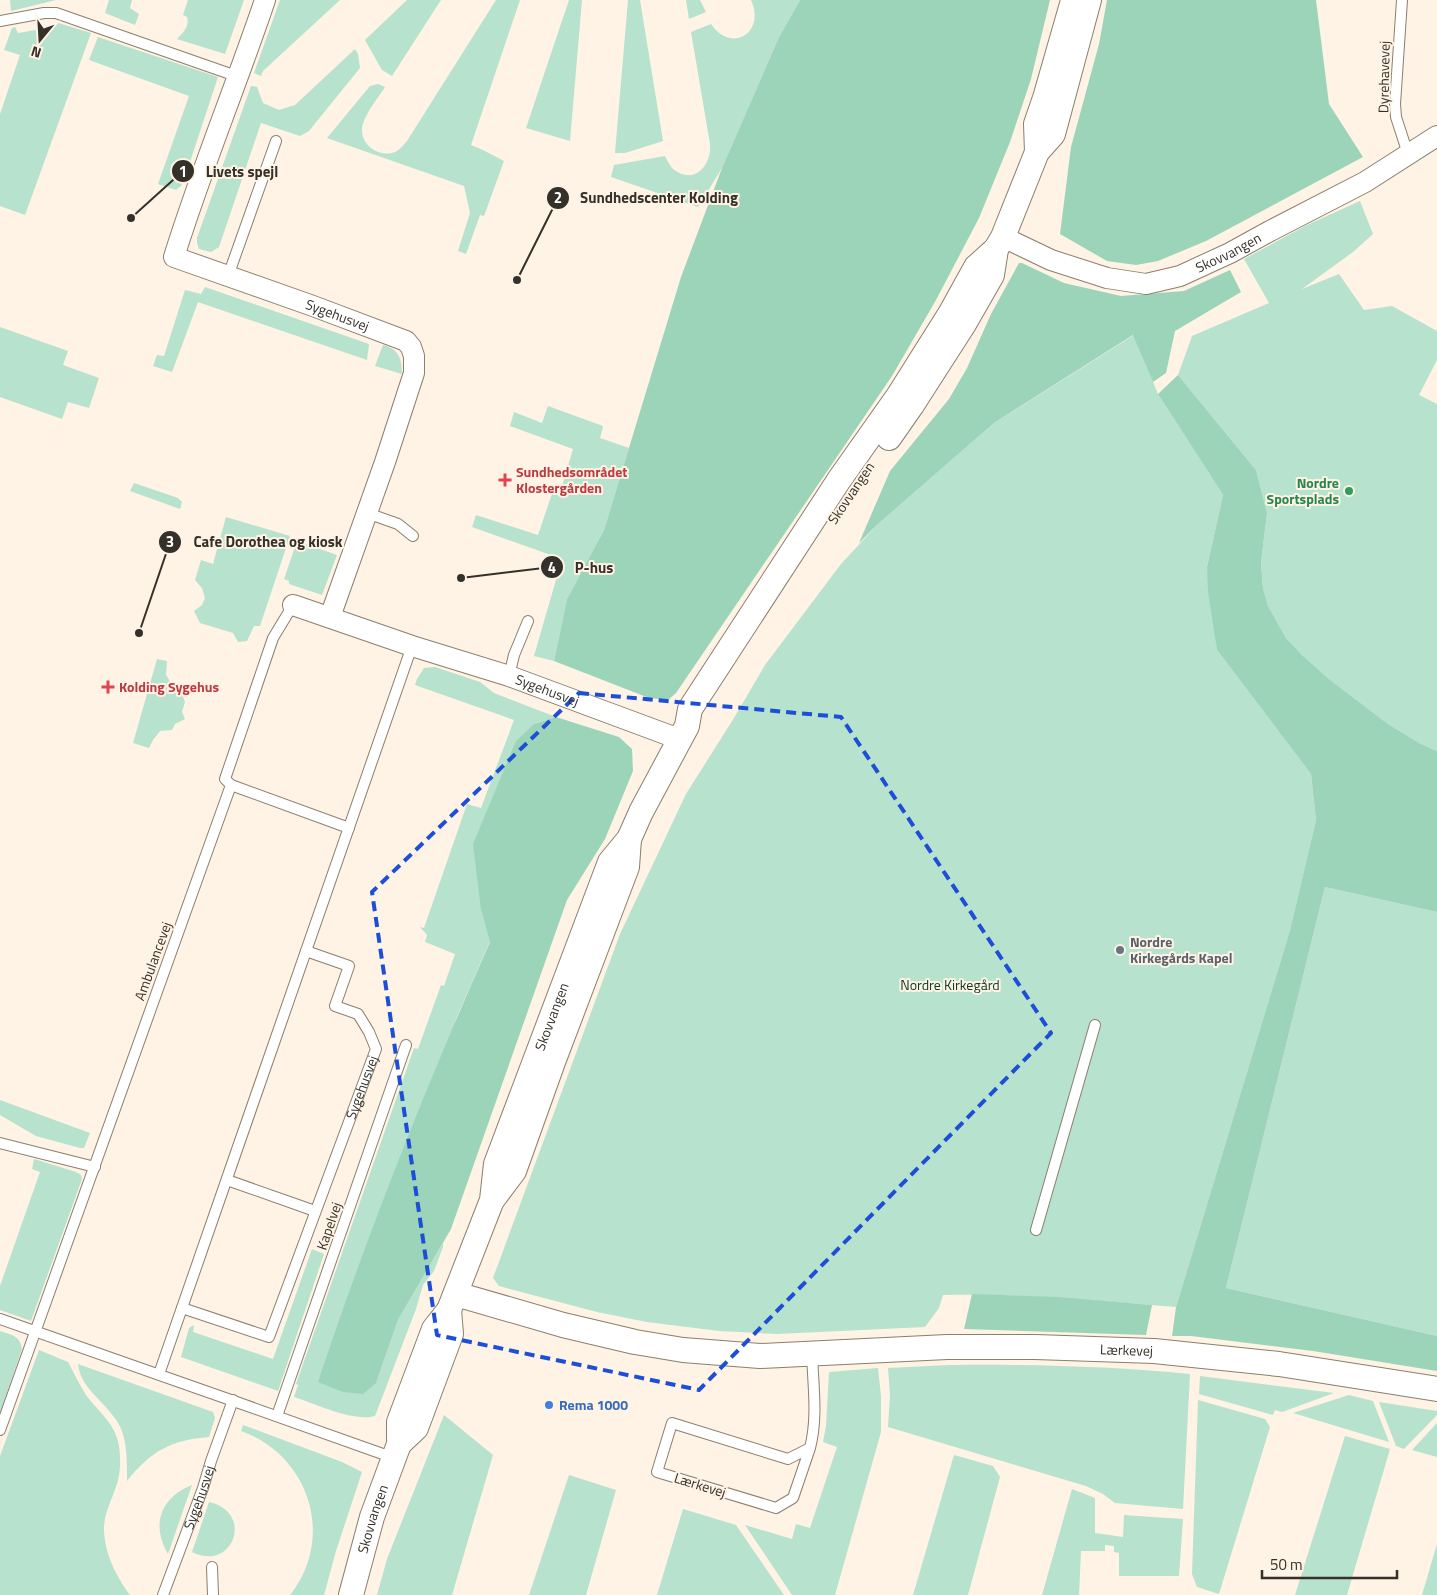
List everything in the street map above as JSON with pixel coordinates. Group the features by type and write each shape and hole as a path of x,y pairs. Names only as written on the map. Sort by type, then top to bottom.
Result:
{"street":[{"name":"Sygehusvej","path":"265,0 174,257 402,339 411,347 415,362 414,373 330,617 412,646 683,732"},
{"name":"Skovvangen","path":"1037,152 1036,124 1072,0"},
{"name":"Skovvangen","path":"351,1595 372,1517 396,1451 416,1428 451,1334 452,1302 492,1200 514,1171 627,867 629,839 641,812 683,732 690,709 839,480 899,395 950,314 976,268 999,243 1037,152 1052,134 1089,0"},
{"name":"Skovvangen","path":"999,243 1107,278 1146,284 1180,276 1230,253 1365,182 1437,136"},
{"path":"293,605 330,617"},
{"name":"Lærkevej","path":"452,1302 635,1342 683,1350 760,1356 957,1347 1035,1346 1154,1351 1279,1364 1437,1389"}],"lane":[{"name":"Dyrehavevej","path":"1402,0 1394,104 1396,117 1408,154"},
{"path":"0,21 44,13 56,13 239,76"},
{"path":"228,276 276,141"},
{"path":"367,513 398,524 413,536"},
{"name":"Ambulancevej","path":"0,1430 231,785 225,779 273,638 293,605"},
{"path":"509,676 514,655 528,621"},
{"path":"159,1374 412,646"},
{"path":"231,785 349,828"},
{"name":"Sygehusvej","path":"182,1308 269,1337 376,1049 358,1014 335,1006 349,966 306,951"},
{"path":"1036,1230 1094,1025"},
{"name":"Kapelvej","path":"277,1416 406,1045"},
{"path":"0,1143 95,1167"},
{"path":"227,1180 315,1211"},
{"path":"0,1319 277,1416 396,1451"},
{"name":"Lærkevej","path":"810,1448 788,1459 672,1423 656,1472 776,1508 793,1498 810,1448 813,1434 812,1354"},
{"name":"Sygehusvej","path":"163,1595 233,1400"},
{"path":"212,1567 213,1595"}],"highlighted area":[{"path":"579,693 841,717 1051,1033 699,1390 437,1335 372,892"}],"green space":[{"path":"10,0 56,0 11,11"},
{"path":"109,0 132,0 130,8 139,14 135,25 105,13"},
{"path":"188,0 244,0 225,54 177,39 187,26 187,17 183,15"},
{"path":"280,0 340,0 263,71 261,76 254,73"},
{"path":"407,0 441,0 392,76 382,70 365,40"},
{"path":"496,0 520,0 471,145 504,161 484,216 480,215 466,254 458,251 470,213 464,186 327,138 370,86 378,84 385,87 365,119 362,129 363,135 368,145 378,152 389,153 399,150 407,141"},
{"path":"569,0 582,0 570,141 526,128"},
{"path":"628,0 640,0 663,141 625,153 615,153"},
{"path":"686,0 700,0 706,12 689,19"},
{"path":"751,0 800,0 779,37 722,168 698,207 611,177 614,165 665,156 672,168 681,174 694,174 705,166 710,152 710,144 691,32 711,24 719,33 728,38 744,36 754,22"},
{"path":"800,0 1050,0 1031,79 1010,142 979,218 936,300 892,376 676,693 668,700 649,698 554,661 567,599 604,530 681,277 722,168 779,37"},
{"path":"1107,0 1316,0 1329,104 1363,157 1206,241 1158,261 1136,265 1107,261 1060,234 1071,147 1099,44"},
{"path":"55,22 91,33 25,215 0,206 0,114 20,55 4,50 12,28 15,27 18,33 53,27"},
{"path":"98,37 218,77 188,168 181,186 176,190 158,184 189,96 89,60"},
{"path":"355,49 358,54 360,68 309,131 300,136 261,123 219,247 211,252 199,249 197,238 251,86 257,87 263,103 279,110 295,105"},
{"name":"Nordre Sportsplads","path":"1360,201 1373,234 1353,252 1302,289 1339,274 1364,310 1392,306 1437,331 1437,360 1419,395 1437,404 1437,751 1421,744 1388,724 1329,679 1286,638 1268,606 1263,588 1261,563 1267,513 1256,470 1178,375 1192,336 1269,303 1244,259 1307,225"},
{"path":"1019,263 1064,283 1121,296 1184,291 1230,270 1241,292 1175,331 1166,373 1153,382 1133,335 994,423 878,524 859,543 890,471 949,399 967,368 991,314"},
{"path":"205,287 369,344 367,360 198,302 172,372 153,366 157,355 164,356 185,290 201,294"},
{"path":"0,327 68,351 63,365 99,378 89,408 68,402 62,419 0,397"},
{"name":"Nordre Kirkegård","path":"1134,335 1158,394 1223,495 1207,567 1217,650 1311,774 1316,820 1290,930 1176,1307 1030,1296 943,1295 939,1308 925,1327 777,1334 719,1331 647,1322 597,1312 499,1286 493,1278 620,934 686,794 765,665 841,564 878,524 994,423"},
{"path":"383,345 393,349 398,355 402,374 375,366"},
{"path":"1178,375 1256,470 1267,513 1261,563 1263,588 1268,606 1286,638 1329,679 1388,724 1421,744 1437,751 1437,912 1325,887 1226,1288 1437,1336 1437,1371 1313,1351 1191,1336 1172,1336 1176,1307 1290,930 1316,820 1311,774 1217,650 1208,591 1207,567 1223,495 1158,394"},
{"path":"548,406 603,426 600,438 629,448 604,530 567,599 554,661 534,656 562,559 472,527 476,515 538,535 555,485 562,486 573,449 510,426 514,412 542,423"},
{"path":"134,483 178,498 182,502 180,509 130,491"},
{"path":"226,517 290,536 260,626 254,626 247,641 238,642 233,633 200,623 194,611 202,605 205,598 202,588 195,580 201,560 213,564"},
{"path":"297,541 337,555 322,595 289,584 289,581 284,579"},
{"path":"157,659 167,661 166,675 171,683 182,687 185,702 182,712 185,719 175,724 172,730 160,731 149,748 133,743"},
{"path":"435,667 480,682 494,693 556,717 534,724 481,910 490,941 456,1019 376,1383 398,1320 443,1243 443,1247 434,1271 423,1285 416,1309 375,1416 356,1417 294,1397 298,1385 296,1384 414,1048 418,1049 441,985 444,986 455,954 425,942 427,935 420,927 424,928 467,804 481,808 514,720 415,685 424,668"},
{"path":"556,717 619,737 632,749 633,771 605,839 567,900 451,1229 398,1320 376,1383 363,1394 343,1392 318,1382 357,1270 399,1160 443,1050 490,942 481,910 473,844 516,741 534,724"},
{"path":"1325,887 1437,912 1437,1336 1226,1288"},
{"path":"0,1100 90,1133 84,1148 36,1136 0,1115"},
{"path":"34,1159 76,1172 81,1175 82,1179 31,1321 0,1310 0,1286 40,1172 32,1169"},
{"path":"312,1249 324,1254 278,1391 181,1357 189,1328 194,1325 193,1332 273,1359"},
{"path":"972,1294 1058,1297 1152,1305 1146,1335 964,1329"},
{"path":"0,1331 17,1338 22,1349 0,1413"},
{"path":"39,1350 68,1362 86,1395 115,1432 120,1454 120,1470 104,1528 106,1546 112,1564 130,1595 0,1595 0,1456"},
{"path":"78,1364 213,1412 215,1418 209,1437 184,1441 163,1449 145,1462 127,1481 126,1448 122,1431 114,1417 87,1386"},
{"path":"949,1365 1070,1366 1190,1374 1183,1509 1115,1503 1103,1494 1086,1486 888,1427 890,1395 888,1368"},
{"path":"878,1368 881,1396 881,1432 835,1595 792,1595 745,1525 792,1539 796,1524 810,1528 837,1447 823,1442 826,1426 829,1372"},
{"path":"1200,1376 1334,1393 1282,1412 1275,1410 1273,1415 1199,1394"},
{"path":"1349,1395 1373,1401 1389,1442 1293,1413"},
{"path":"1198,1400 1265,1419 1270,1427 1219,1594 1197,1587 1192,1574"},
{"path":"1379,1402 1437,1411 1437,1415 1404,1449 1396,1446"},
{"path":"444,1415 493,1455 452,1595 377,1595 387,1559"},
{"path":"1437,1423 1437,1457 1412,1450"},
{"path":"243,1425 342,1462 362,1472 336,1551 324,1595 290,1595 304,1572 311,1548 313,1524 308,1500 299,1478 284,1459 265,1443 241,1431"},
{"path":"1345,1436 1390,1449 1347,1595 1295,1595"},
{"path":"954,1455 993,1466 1000,1477 968,1595 913,1595"},
{"path":"569,1475 616,1490 586,1595 529,1595"},
{"path":"192,1485 168,1554 160,1533 162,1514 172,1497"},
{"path":"1072,1489 1095,1498 1095,1533 1123,1537 1124,1515 1183,1519 1179,1576 1119,1576 1119,1553 1114,1552 1114,1546 1105,1545 1105,1551 1081,1551 1079,1595 1042,1595"},
{"path":"209,1502 223,1508 232,1517 235,1528 233,1539 228,1548 218,1554 206,1556 192,1552"},
{"path":"683,1509 736,1525 784,1595 657,1595"},
{"path":"1437,1544 1437,1595 1422,1595"}],"place":[{"name":"Livets spejl","path":"131,218"},
{"name":"Sundhedscenter Kolding","path":"517,280"},
{"name":"Sundhedsområdet Klostergården","path":"505,480"},
{"name":"Nordre Sportsplads","path":"1349,491"},
{"name":"P-hus","path":"461,578"},
{"name":"Cafe Dorothea og kiosk","path":"139,633"},
{"name":"Kolding Sygehus","path":"108,687"},
{"name":"Nordre Kirkegårds Kapel","path":"1120,950"},
{"name":"Rema 1000","path":"549,1405"}]}
